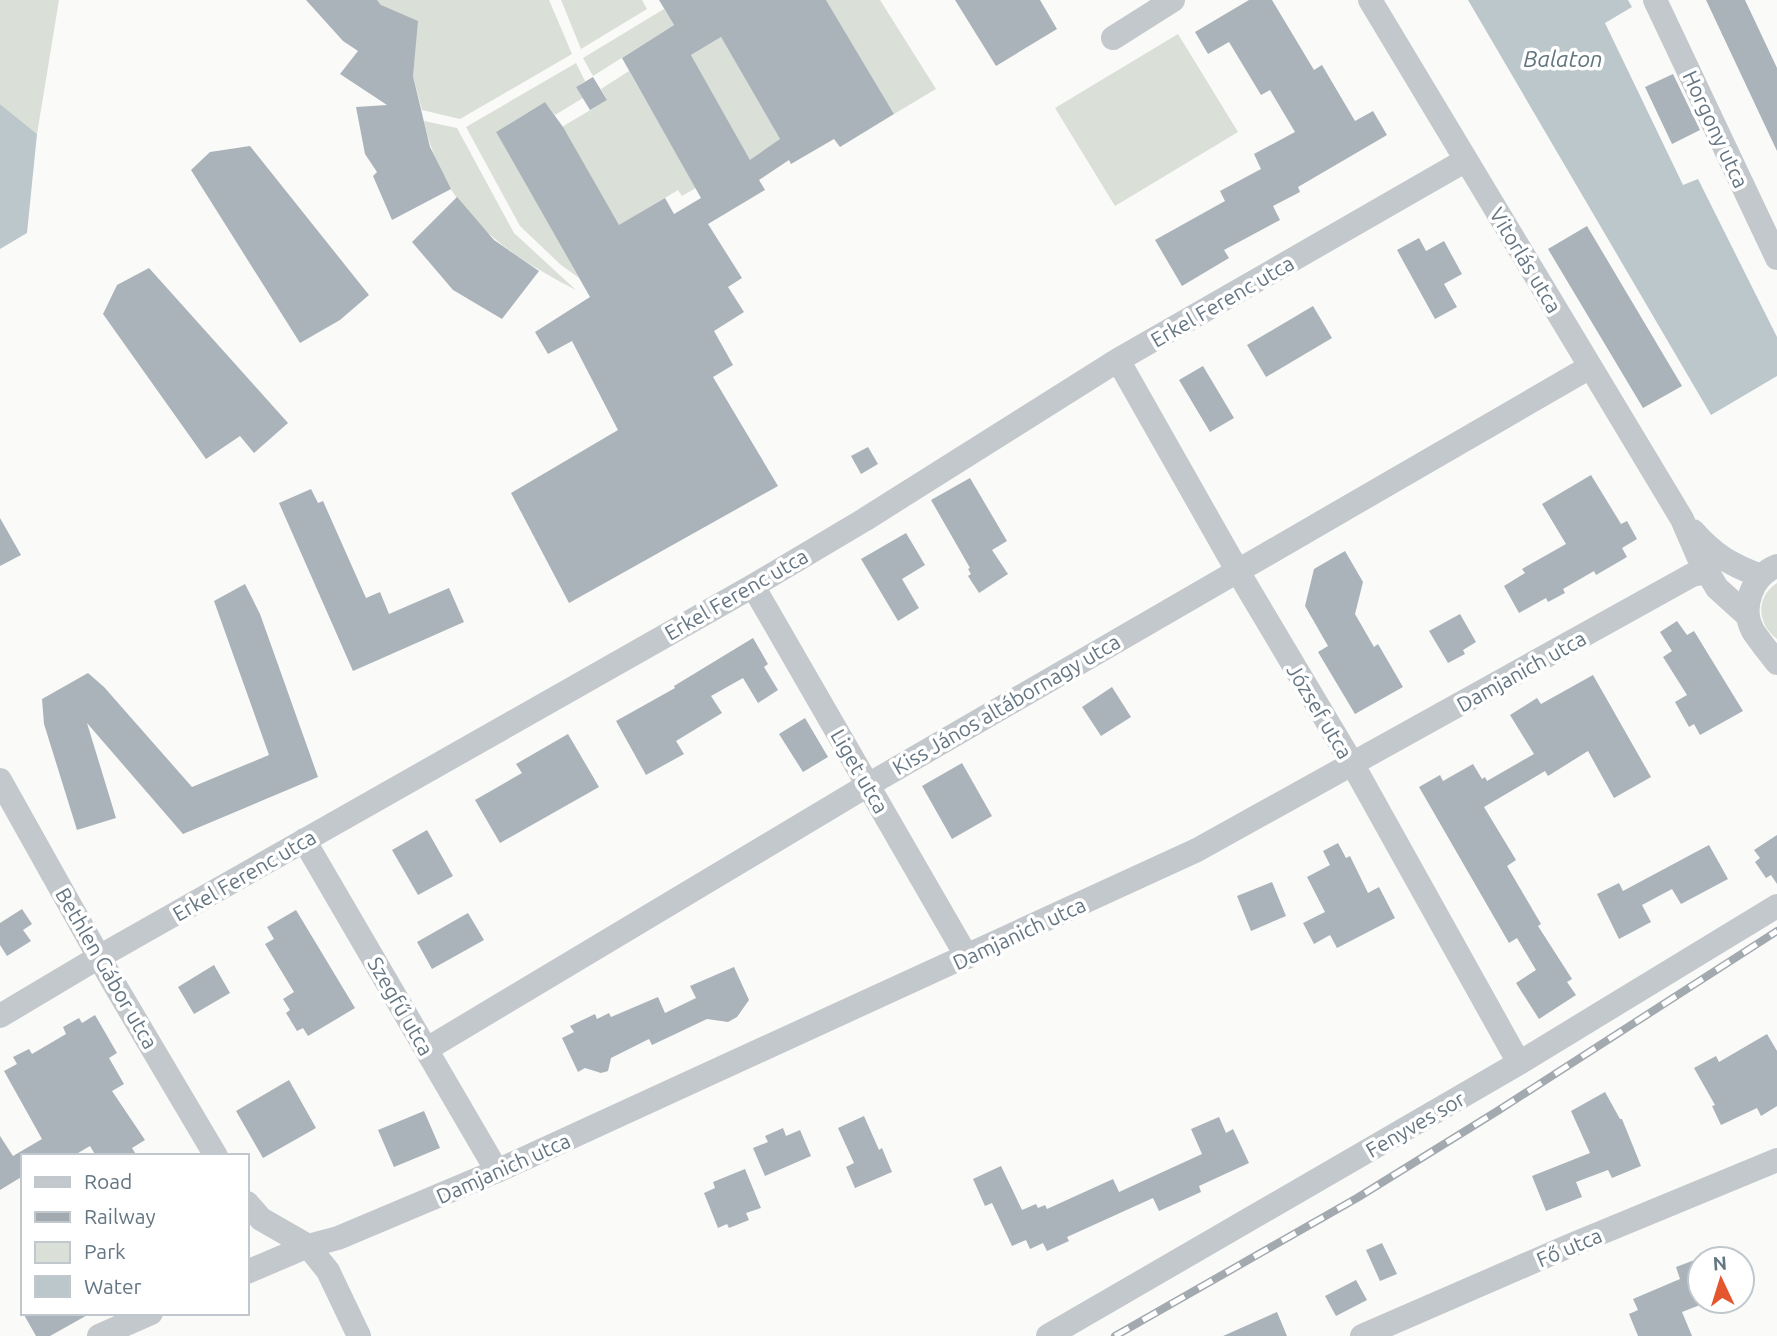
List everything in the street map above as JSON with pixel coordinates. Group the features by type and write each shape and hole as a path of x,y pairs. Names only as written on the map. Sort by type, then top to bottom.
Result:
{"street":[{"path":"1113,38 1173,0"},
{"name":"Vitorlás utca","path":"1370,0 1682,519 1706,572 1717,588 1748,616"},
{"name":"Horgony utca","path":"1655,0 1777,258"},
{"name":"Erkel Ferenc utca","path":"0,1016 99,957 753,586 864,520 1118,360 1466,160"},
{"name":"József utca","path":"1118,360 1237,570 1353,765 1519,1063"},
{"name":"Kiss János altábornagy utca","path":"427,1049 868,785 1590,367"},
{"name":"Vitorlás utca","path":"1682,519 1709,550 1734,566 1769,571"},
{"name":"Vitorlás utca","path":"1769,571 1752,588 1748,616 1753,630 1769,647 1777,663"},
{"name":"Damjanich utca","path":"248,1272 308,1246 338,1238 498,1171 1197,850 1692,575 1706,572"},
{"name":"Liget utca","path":"753,586 967,957"},
{"name":"Bethlen Gábor utca","path":"0,780 99,957 215,1154"},
{"name":"Szegfű utca","path":"304,840 498,1171"},
{"name":"Fenyves sor","path":"1048,1336 1519,1063 1777,906"},
{"name":"Fő utca","path":"1362,1336 1777,1160"},
{"path":"248,1204 261,1219 308,1246 328,1271 359,1336"},
{"path":"99,1336 146,1315"}],"green space":[{"path":"0,0 59,0 37,134 0,104"},
{"path":"377,0 549,0 572,54 460,119 422,110 413,76"},
{"path":"561,0 642,0 647,9 581,49"},
{"path":"826,0 880,0 936,89 894,114"},
{"path":"664,9 674,25 593,76 583,58"},
{"path":"1178,34 1238,132 1115,206 1055,108"},
{"path":"721,37 780,139 752,164 691,55"},
{"path":"576,63 585,81 576,87 583,98 555,115 545,102 496,132 579,278 561,265 520,226 466,127"},
{"path":"629,71 696,188 682,196 678,190 640,213 622,231 562,127 607,100 601,89"},
{"path":"424,121 457,128 514,233 576,290 523,260 500,243 460,203 433,152"},
{"path":"1777,583 1777,639 1765,626 1761,611 1765,596"}],"water":[{"name":"Balaton","path":"1468,0 1628,0 1632,7 1605,23 1683,185 1698,179 1777,337 1777,376 1711,415"},
{"path":"0,104 37,134 27,233 0,249"}],"building":[{"path":"306,0 377,0 381,5 418,21 413,76 430,147 451,189 392,220 373,176 377,172 365,154 356,107 387,105 340,74 358,51 343,41"},
{"path":"659,0 826,0 894,114 840,147 834,139 791,164 789,160 759,180 765,190 708,224 742,278 728,287 744,312 714,331 733,365 713,377 778,486 569,603 511,493 618,430 572,341 548,354 535,332 590,297 496,132 545,102 563,127 619,225 665,198 674,214 701,198 622,58 674,25","holes":["721,37 780,139 750,160 691,55"]},
{"path":"955,0 1040,0 1057,29 996,66"},
{"path":"1249,0 1272,0 1314,70 1322,65 1355,121 1373,111 1387,135 1298,187 1300,192 1273,206 1280,220 1224,250 1229,258 1182,286 1155,240 1225,201 1220,191 1261,169 1254,154 1295,132 1270,90 1261,95 1229,42 1208,54 1195,32"},
{"path":"1706,0 1745,0 1777,68 1777,151"},
{"path":"1673,74 1700,130 1672,144 1645,87"},
{"path":"593,77 607,100 590,110 576,87"},
{"path":"250,146 369,295 340,320 300,343 191,170 210,152"},
{"path":"457,197 494,240 539,271 502,319 453,290 412,242"},
{"path":"1587,226 1682,386 1643,408 1548,249"},
{"path":"1419,238 1426,251 1444,241 1462,274 1444,284 1457,307 1435,319 1397,250"},
{"path":"149,268 288,423 254,453 240,436 206,459 103,314 117,285"},
{"path":"1313,306 1332,338 1266,377 1247,345"},
{"path":"1203,366 1234,418 1210,432 1179,380"},
{"path":"868,447 878,464 861,474 851,456"},
{"path":"1591,475 1621,524 1627,521 1637,539 1622,548 1627,557 1596,575 1594,571 1563,589 1565,593 1548,602 1546,598 1519,613 1504,586 1525,573 1522,569 1566,544 1542,504"},
{"path":"970,478 1007,541 992,550 1008,574 979,593 968,576 971,574 968,569 970,568 931,500"},
{"path":"311,489 318,503 323,501 366,598 380,592 389,614 449,588 464,622 353,671 279,503"},
{"path":"0,518 21,555 0,566"},
{"path":"906,533 925,565 902,579 919,608 898,621 861,559"},
{"path":"1345,551 1363,582 1355,614 1374,647 1378,644 1403,687 1355,714 1318,652 1328,646 1305,606 1314,569"},
{"path":"245,584 260,614 318,777 183,834 87,723 116,818 77,830 44,724 42,699 88,673 104,687 192,787 269,755 214,601"},
{"path":"1460,614 1476,642 1463,650 1465,654 1448,663 1429,631"},
{"path":"1677,621 1687,635 1694,631 1743,711 1700,735 1694,724 1689,727 1675,702 1687,695 1663,657 1672,651 1660,632"},
{"path":"753,638 768,664 764,667 778,690 758,703 743,678 711,696 722,713 676,741 684,754 646,775 616,721 675,688 674,686"},
{"path":"1593,675 1651,777 1614,798 1588,751 1548,776 1545,771 1484,807 1516,860 1507,866 1541,924 1538,926 1572,979 1567,982 1576,995 1539,1019 1516,983 1536,970 1517,938 1509,943 1419,787 1440,775 1443,781 1473,764 1482,779 1485,777 1487,781 1534,754 1510,715 1537,698 1541,704"},
{"path":"1112,687 1131,717 1101,736 1082,707"},
{"path":"805,718 828,757 803,772 779,734"},
{"path":"568,734 599,787 500,843 475,800 522,773 516,764"},
{"path":"962,763 992,816 952,839 922,786"},
{"path":"427,830 453,876 418,895 392,850"},
{"path":"1777,835 1777,884 1771,875 1766,878 1755,862 1760,858 1754,850"},
{"path":"1338,843 1346,858 1350,856 1368,893 1379,887 1395,918 1337,948 1330,935 1314,944 1303,923 1325,912 1307,877 1330,865 1323,851"},
{"path":"1709,845 1728,879 1681,904 1672,889 1642,905 1651,922 1619,939 1597,894 1619,883 1623,891"},
{"path":"1272,882 1286,916 1251,931 1237,896"},
{"path":"22,909 32,924 23,930 31,941 7,956 0,945 0,923"},
{"path":"296,910 355,1008 308,1036 303,1028 297,1031 286,1013 290,1010 283,999 294,992 265,944 274,939 267,927"},
{"path":"468,913 484,940 432,969 417,942"},
{"path":"214,965 230,993 194,1014 178,987"},
{"path":"734,967 749,1000 737,1017 728,1022 707,1019 652,1045 649,1039 611,1058 608,1071 601,1073 585,1068 578,1072 562,1038 574,1032 570,1026 595,1014 597,1019 609,1013 611,1017 658,997 665,1013 696,998 690,986"},
{"path":"95,1015 117,1053 109,1058 124,1084 112,1091 145,1140 132,1148 136,1154 95,1154 90,1146 76,1154 21,1154 21,1177 0,1190 0,1136 13,1156 42,1139 4,1071 17,1064 13,1057 29,1049 32,1054 66,1034 63,1027 79,1018 82,1023"},
{"path":"1767,1034 1777,1051 1777,1106 1761,1116 1757,1108 1721,1125 1712,1106 1715,1105 1694,1068 1716,1056 1719,1062"},
{"path":"289,1080 316,1128 263,1158 236,1111"},
{"path":"1605,1092 1622,1119 1641,1166 1612,1178 1608,1170 1576,1182 1582,1197 1546,1211 1532,1176 1590,1153 1571,1111"},
{"path":"424,1111 440,1148 394,1167 378,1130"},
{"path":"864,1116 892,1172 855,1188 846,1167 854,1163 838,1128"},
{"path":"1219,1117 1226,1133 1233,1129 1249,1163 1199,1186 1201,1192 1159,1211 1153,1198 1067,1237 1069,1241 1047,1251 1043,1243 1030,1249 1026,1240 1012,1246 992,1203 985,1206 973,1179 1001,1166 1022,1210 1036,1204 1038,1208 1045,1205 1047,1209 1113,1179 1119,1192 1202,1154 1191,1129"},
{"path":"783,1128 786,1136 800,1130 811,1156 765,1176 753,1148 768,1142 765,1136"},
{"path":"745,1169 761,1208 746,1213 749,1220 729,1228 727,1224 718,1228 704,1193 715,1188 713,1182"},
{"path":"1382,1243 1397,1274 1380,1281 1366,1250"},
{"path":"1686,1263 1686,1310 1682,1312 1692,1336 1638,1336 1629,1314 1638,1310 1633,1299 1680,1279 1676,1267"},
{"path":"1356,1280 1367,1300 1336,1316 1325,1296"},
{"path":"1277,1312 1287,1336 1223,1336"},
{"path":"24,1315 87,1315 50,1336 36,1336"}],"railway":[{"path":"1115,1336 1357,1198 1777,931"}]}
